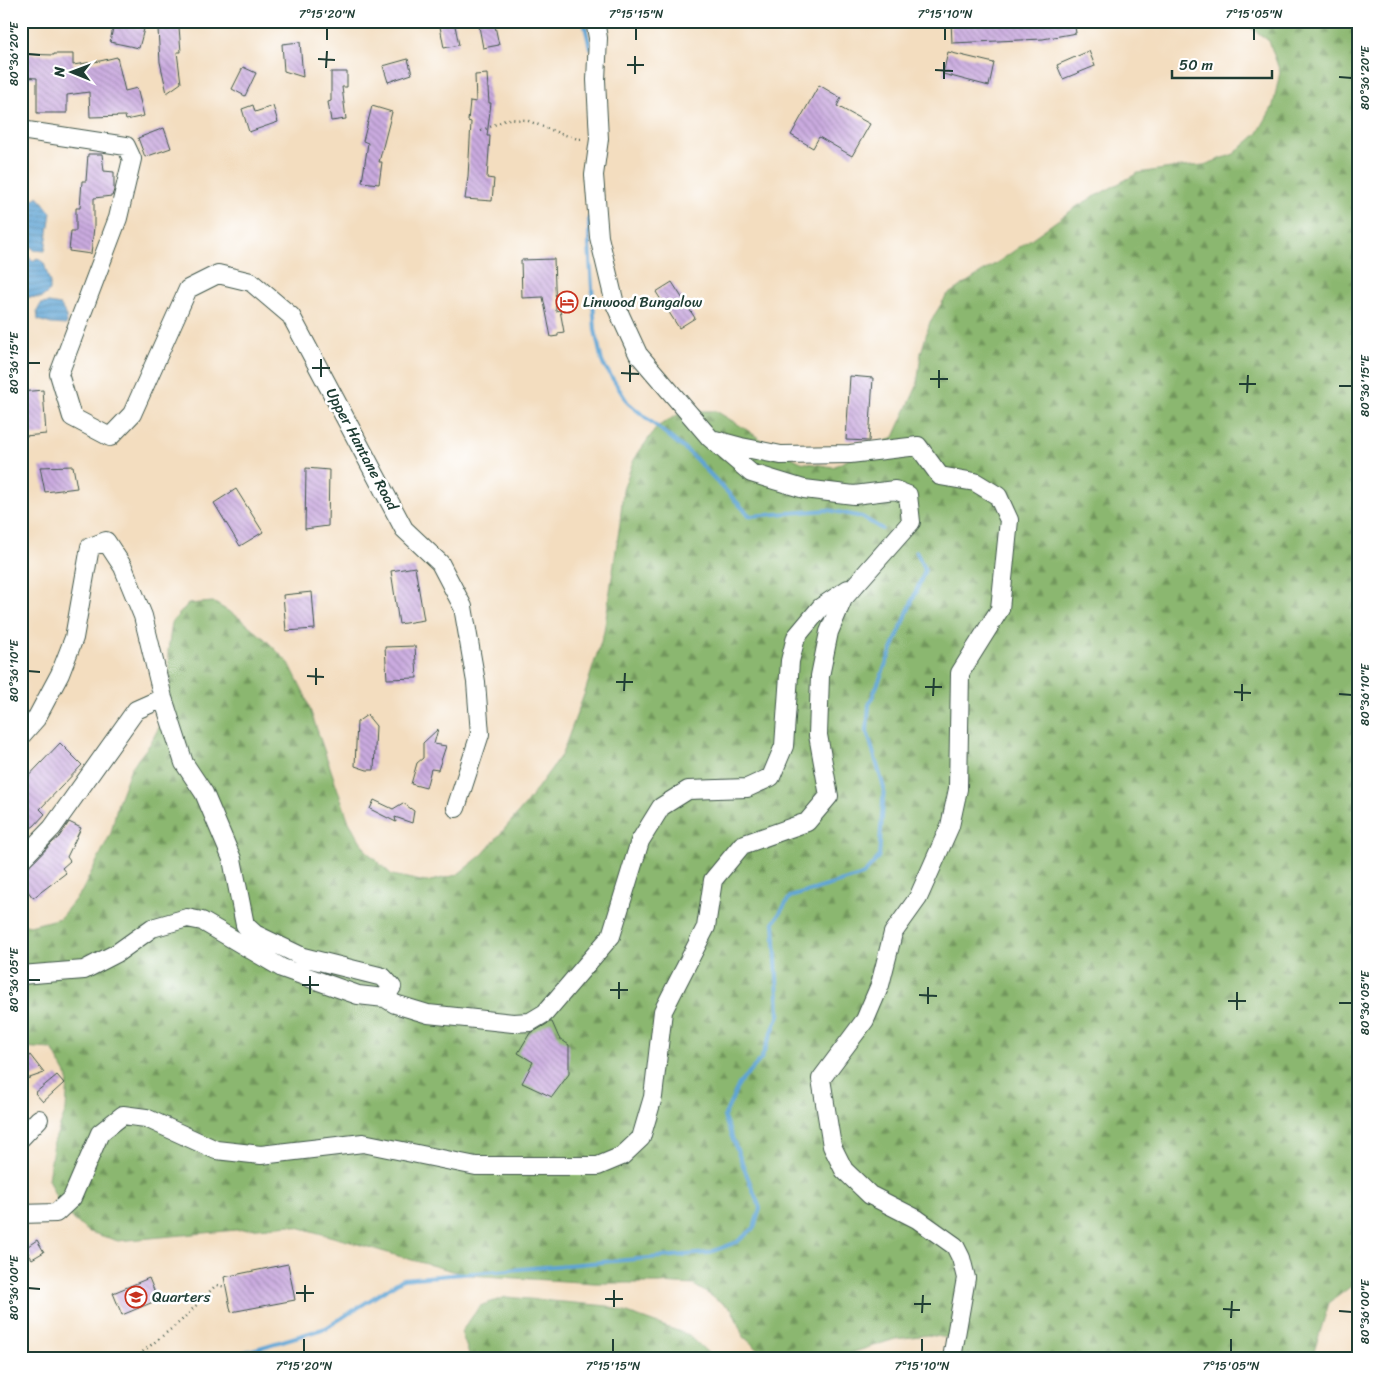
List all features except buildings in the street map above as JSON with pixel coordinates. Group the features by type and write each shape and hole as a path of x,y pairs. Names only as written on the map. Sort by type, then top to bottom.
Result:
{"street":[{"path":"21,1214 56,1213 72,1198 100,1133 123,1115 146,1118 216,1150 261,1155 363,1143 476,1166 598,1166 622,1156 641,1138 653,1097 662,1011 706,927 713,880 742,845 807,822 829,796 818,735 820,676 829,632 843,599 911,522 908,495 894,490 854,495 804,490 751,473 710,438 638,354 615,304 599,237 594,175 600,139 596,80 598,38 595,21"},
{"name":"Upper Hantane Road","path":"21,130 126,146 132,159 118,218 59,374 72,417 110,437 132,414 188,289 218,274 251,282 291,316 404,529 440,563 463,606 476,682 480,734 456,808"},
{"path":"710,438 741,447 781,455 850,454 918,446 940,476 975,482 998,496 1010,520 1000,609 960,672 958,789 950,826 918,898 893,933 880,985 865,1020 821,1079 832,1146 844,1170 870,1195 917,1219 954,1246 961,1258 966,1278 952,1358"},
{"path":"21,736 36,719 60,674 74,638 90,546 106,542 123,567 143,616 163,698 184,763 204,793 232,859 245,925 256,934 303,957 383,977 392,987 385,998"},
{"path":"21,975 84,970 117,953 152,928 187,918 202,921 282,968 358,996 385,998 395,1004 428,1014 513,1023 530,1022 545,1013 611,936 640,841 661,807 688,790 746,788 770,777 784,746 790,661 796,638 821,607 856,584"},
{"path":"21,860 52,828 136,710 163,698"},
{"path":"21,1138 39,1119"}],"path":[{"path":"482,131 507,119 526,120 578,138"},
{"path":"135,1358 181,1321 216,1285 226,1287"}],"green space":[{"path":"1242,21 1358,21 1358,1283 1329,1303 1312,1358 962,1358 955,1339 928,1335 895,1339 835,1358 768,1358 743,1336 732,1309 694,1285 595,1283 468,1275 290,1225 118,1241 87,1231 61,1208 48,1179 54,1142 66,1110 68,1078 52,1049 21,1047 21,924 30,926 60,918 82,891 111,833 118,802 131,768 150,744 165,716 170,685 168,651 172,622 188,604 213,602 241,619 289,663 305,695 349,822 367,852 392,875 426,882 457,875 483,854 525,805 562,754 585,692 604,632 623,490 634,459 657,427 684,411 716,411 772,447 801,462 833,467 894,437 917,386 921,353 930,322 947,295 1004,258 1079,205 1138,173 1204,165 1234,154 1258,133 1273,106 1280,72 1269,41"},
{"path":"506,1297 608,1306 689,1335 713,1358 473,1358 469,1354 461,1332 480,1306"}],"water":[{"path":"38,196 51,213 45,251 34,250 26,239 23,230 25,206"},
{"path":"21,253 33,261 37,258 44,263 50,283 50,291 41,298 25,297 21,293"},
{"path":"41,304 60,305 66,317 66,325 51,324 38,320 37,311"}],"waterway":[{"path":"584,21 590,48"},
{"path":"589,148 590,120"},
{"path":"589,218 595,330 602,362 628,403 692,455 750,516 828,510 862,517 882,529"},
{"path":"225,1358 326,1328 403,1279 708,1253 737,1242 754,1228 760,1208 724,1117 739,1084 761,1059 779,1015 774,922 790,897 863,875 879,857 884,788 867,731 869,705 925,570 916,551"}],"place":[{"name":"Linwood Bungalow","path":"567,302"},
{"name":"Quarters","path":"136,1297"}]}
